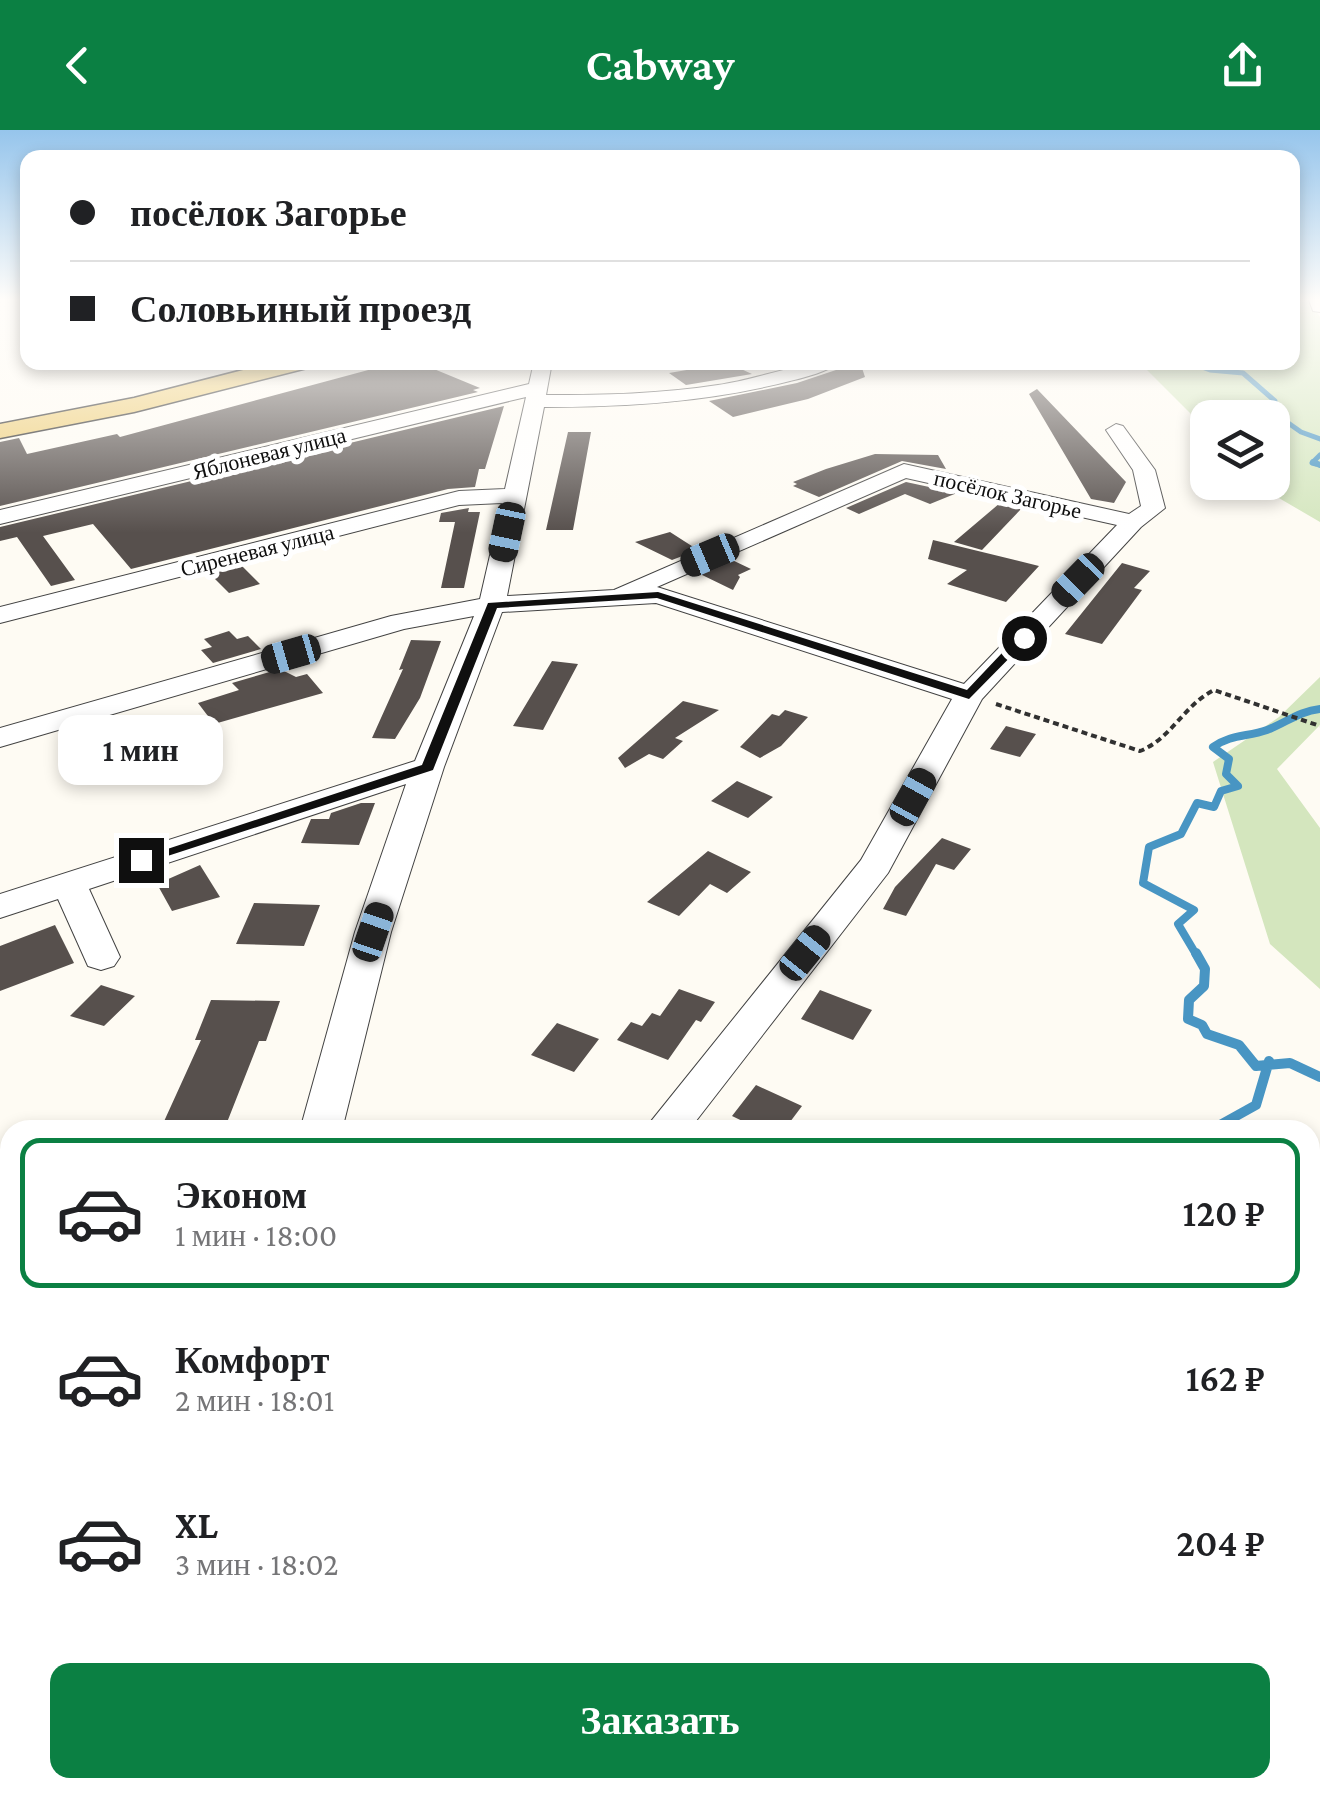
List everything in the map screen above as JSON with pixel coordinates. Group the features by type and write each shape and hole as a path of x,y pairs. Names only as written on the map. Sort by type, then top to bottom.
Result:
{"main road":[{"path":"0,431 239,378"}],"street":[{"name":"Яблоневая улица","path":"0,517 538,384 699,397 784,378"},
{"path":"324,1120 373,932 428,767 492,605 538,384"},
{"path":"673,1120 876,865 969,695 1133,522 1153,508 1144,470 1116,430"},
{"name":"посёлок Загорье","path":"609,599 904,470 1133,522"},
{"name":"Сиреневая улица","path":"0,616 460,498 515,495"},
{"name":"посёлок Загорье","path":"0,738 400,622 492,605 658,595 969,695"},
{"path":"0,906 428,767"},
{"path":"69,882 101,958"}],"path":[{"path":"969,695 1140,751 1152,748 1205,693 1214,690 1320,726"}],"green space":[{"path":"1155,378 1320,378 1320,522 1282,500 1290,500 1290,400 1190,400 1190,413"},
{"path":"1320,677 1320,725 1277,769 1320,828 1320,989 1270,944 1213,762 1279,717"}],"building":[{"path":"339,378 455,378 480,388 473,390 478,392 0,506 0,442 19,438 27,454 117,434 120,437"},
{"path":"676,378 729,378 686,385"},
{"path":"813,378 863,378 808,399 733,417 709,401"},
{"path":"1037,389 1126,482 1114,503 1091,499 1029,394"},
{"path":"504,406 485,469 479,469 475,487 448,489 131,569 93,524 43,536 75,580 51,586 17,537 0,541 0,527"},
{"path":"568,432 591,432 573,530 546,530"},
{"path":"875,454 938,455 946,469 902,461 819,497 793,486 797,484 793,482 826,469"},
{"path":"906,482 957,493 930,504 905,494 859,514 846,508"},
{"path":"1000,503 1022,508 982,550 954,542"},
{"path":"469,508 468,512 480,512 464,588 441,588 455,522 439,522 441,513"},
{"path":"670,532 698,550 672,560 635,542"},
{"path":"933,540 1039,566 1006,602 947,584 967,570 928,559"},
{"path":"730,559 751,569 738,575 733,590 698,573"},
{"path":"1122,563 1150,571 1134,588 1142,590 1102,644 1065,634"},
{"path":"241,565 260,584 229,593 209,573"},
{"path":"229,631 237,639 248,636 261,649 213,663 201,650 212,647 204,639"},
{"path":"411,640 441,641 420,698 395,739 372,738 403,669 399,670"},
{"path":"552,661 578,664 543,730 513,726"},
{"path":"280,669 296,677 307,674 323,693 214,724 198,703 239,690 232,683"},
{"path":"683,701 719,710 675,738 683,741 663,759 649,754 625,768 618,758"},
{"path":"785,710 808,717 781,746 760,758 740,747 772,714 779,716"},
{"path":"183,716 198,738 162,748 148,727"},
{"path":"1006,726 1036,734 1020,757 990,749"},
{"path":"123,730 134,752 86,765 76,742"},
{"path":"737,781 773,797 748,818 711,801"},
{"path":"361,803 375,803 359,845 301,843 311,819 329,819 331,813"},
{"path":"942,838 971,849 954,870 936,864 906,916 883,909 895,887"},
{"path":"708,851 751,872 727,893 710,884 679,916 647,902"},
{"path":"200,865 220,897 172,911 157,884"},
{"path":"254,903 320,905 304,946 236,944"},
{"path":"55,925 74,963 0,991 0,946"},
{"path":"101,985 135,996 104,1026 70,1016"},
{"path":"679,989 715,1002 701,1022 696,1020 668,1060 617,1040 631,1022 642,1026 652,1013 660,1016"},
{"path":"820,990 872,1010 853,1040 801,1019"},
{"path":"211,1000 280,1001 266,1041 259,1041 228,1120 165,1120 201,1040 195,1040"},
{"path":"557,1023 599,1039 574,1072 531,1055"},
{"path":"756,1085 802,1106 792,1120 740,1120 732,1116"}],"waterway":[{"path":"1248,378 1275,401 1274,413 1301,432 1320,439"},
{"path":"1313,462 1320,455"},
{"path":"1313,462 1320,465"},
{"path":"1313,462 1316,464"},
{"path":"1197,956 1178,924 1194,910 1143,883 1149,847 1181,834 1197,803 1214,807 1221,791 1238,786 1226,774 1229,759 1213,747 1320,709"},
{"path":"1196,953 1205,969 1204,986 1189,1000 1188,1019 1202,1025 1207,1034 1239,1045 1256,1066 1268,1065"},
{"path":"1268,1065 1269,1061"},
{"path":"1268,1065 1290,1063 1320,1077"},
{"path":"1229,1120 1256,1105 1268,1065"}],"route":[{"path":"141,860 428,767 492,605 658,595 969,695 1024,638"}]}
